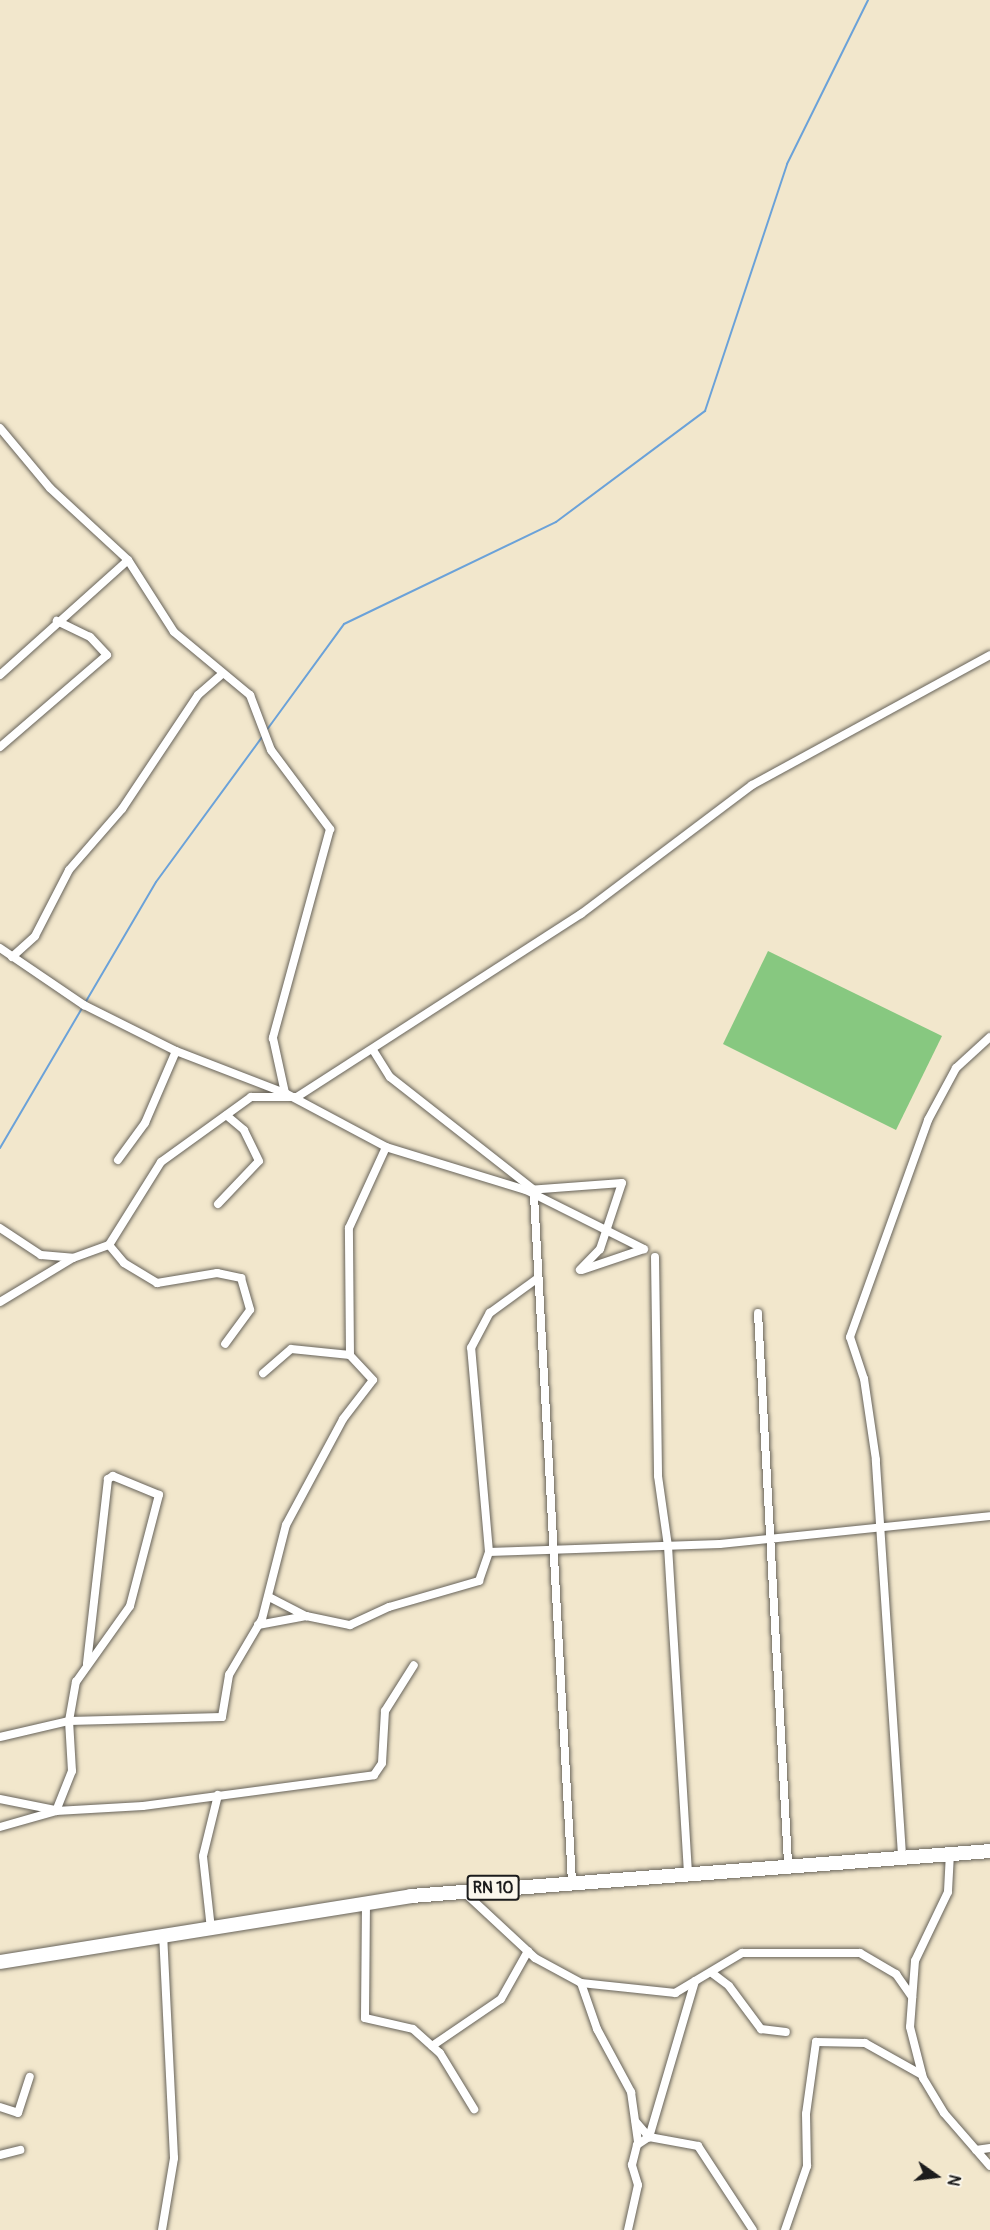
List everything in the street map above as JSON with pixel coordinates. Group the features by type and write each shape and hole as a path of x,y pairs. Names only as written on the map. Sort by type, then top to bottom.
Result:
{"main road":[{"name":"RN 10","path":"0,1962 366,1902 463,1891 688,1870 990,1851"}],"street":[{"path":"0,428 50,488 128,560 174,632 221,675 250,695 271,750 330,829 273,1038 285,1093"},
{"path":"0,675 57,621 128,560"},
{"path":"0,747 107,655 90,637 57,621"},
{"path":"0,1302 73,1258 108,1245 161,1162 250,1097 297,1097 581,914 752,785 990,655"},
{"path":"12,957 35,936 69,870 122,809 198,694 221,675"},
{"path":"0,948 81,1003 176,1052 297,1097 386,1147 531,1192 607,1232 644,1249 580,1270 600,1249 607,1232 623,1191 618,1181 531,1192"},
{"path":"903,1855 880,1524 864,1379 850,1337 928,1119 956,1068 990,1037"},
{"path":"373,1050 390,1077 531,1192 538,1278 551,1548 572,1882"},
{"path":"118,1160 145,1124 176,1052"},
{"path":"218,1204 259,1161 244,1130 226,1115"},
{"path":"350,1355 349,1228 386,1147"},
{"path":"0,1228 41,1255 73,1258"},
{"path":"108,1245 124,1263 157,1283 217,1273 241,1278 250,1310 225,1344"},
{"path":"655,1257 658,1476 668,1546 688,1870"},
{"path":"269,1597 306,1616 350,1624 388,1607 467,1588 478,1581 489,1552 471,1348 490,1313 538,1278"},
{"path":"758,1313 788,1863"},
{"path":"0,1737 69,1721 222,1717 229,1675 258,1626 269,1597 286,1525 343,1419 372,1385 371,1374 350,1355 291,1349 263,1373"},
{"path":"56,1811 72,1771 69,1721 72,1696 87,1664 130,1606 148,1554 159,1495 113,1476 108,1479 87,1664"},
{"path":"489,1552 770,1540 880,1524 990,1516"},
{"path":"258,1626 306,1616"},
{"path":"0,1827 56,1811 218,1795 374,1775 382,1763 385,1711 414,1665"},
{"path":"211,1929 203,1856 218,1795"},
{"path":"0,1799 56,1811"},
{"path":"950,1853 948,1892 915,1961 910,2027 922,2075 944,2113 990,2166"},
{"path":"463,1891 528,1952 581,1983 675,1993 742,1953 860,1953 896,1974 912,1997"},
{"path":"366,1902 365,2018 404,2025 432,2046 474,2109"},
{"path":"162,2230 174,2158 163,1935"},
{"path":"432,2046 501,1999 528,1952"},
{"path":"712,1973 729,1986 761,2029 786,2032"},
{"path":"649,2137 695,1981"},
{"path":"581,1983 597,2029 631,2092 638,2142 632,2164 638,2185 628,2230"},
{"path":"784,2229 807,2166 806,2114 816,2042 865,2043 922,2075"},
{"path":"0,2107 18,2113 30,2077"},
{"path":"636,2122 649,2137"},
{"path":"638,2142 649,2137 698,2146 753,2230"},
{"path":"976,2150 990,2148"},
{"path":"0,2155 20,2150"}],"green space":[{"path":"768,951 942,1036 896,1130 723,1044"}],"waterway":[{"path":"266,731 344,624 556,522 705,411 787,164 868,0"},
{"path":"85,1003 156,882 263,736"},
{"path":"0,1148 82,1008"}]}
